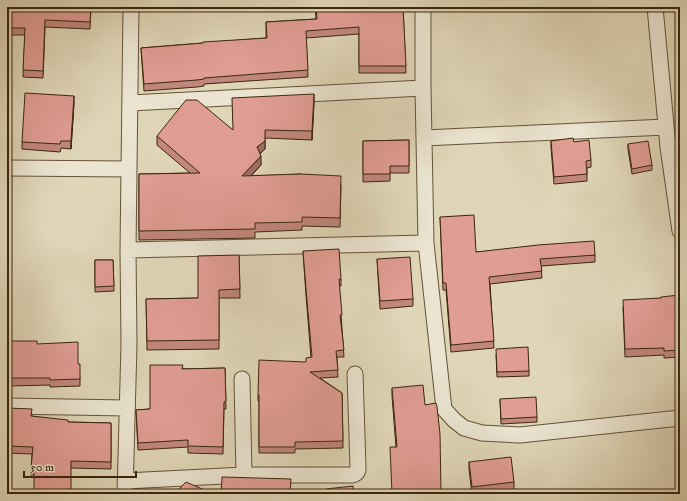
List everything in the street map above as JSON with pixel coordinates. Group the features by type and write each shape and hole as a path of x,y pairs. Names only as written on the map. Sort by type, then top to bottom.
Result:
{"street":[{"path":"132,7 128,250 129,344 125,488 244,475 356,474 358,468 355,374"},
{"path":"423,7 426,243 444,408 454,420 464,428 482,433 520,435 680,418"},
{"path":"655,7 668,147 680,231"},
{"path":"130,103 423,88"},
{"path":"424,138 666,127"},
{"path":"7,168 130,169"},
{"path":"128,250 426,243"},
{"path":"242,378 244,475"},
{"path":"7,406 127,408"}],"building":[{"path":"7,7 91,7 90,22 45,20 43,71 23,70 25,28 7,28"},
{"path":"316,7 403,7 406,66 359,66 359,27 306,31 308,70 144,84 141,48 267,38 266,22 317,19"},
{"path":"25,93 74,96 71,141 61,141 60,144 22,142"},
{"path":"314,94 312,131 265,130 265,141 257,147 261,156 242,176 301,174 341,176 340,218 302,217 302,222 255,223 255,229 139,231 139,174 200,173 157,136 186,100 197,100 233,130 232,98"},
{"path":"573,138 574,142 589,140 591,160 586,161 587,174 554,177 551,141"},
{"path":"409,140 409,166 390,166 390,174 363,174 363,141"},
{"path":"648,141 652,165 632,169 628,144"},
{"path":"474,215 476,252 538,245 594,241 595,255 540,259 542,271 489,277 494,341 451,345 446,283 443,283 440,217"},
{"path":"339,249 341,279 339,279 342,315 340,315 344,350 336,351 338,370 310,372 342,393 343,441 295,442 295,447 259,447 259,360 306,362 306,358 312,357 303,251"},
{"path":"239,255 240,289 219,290 219,340 147,341 146,299 198,298 198,256"},
{"path":"410,257 413,299 380,301 377,259"},
{"path":"95,260 113,260 114,286 95,287"},
{"path":"680,295 680,350 664,351 664,348 625,349 623,300 661,298"},
{"path":"7,341 37,341 37,344 78,342 80,379 50,380 50,378 7,377"},
{"path":"528,347 529,371 497,372 496,349"},
{"path":"150,365 183,365 182,369 225,368 226,401 224,402 223,447 188,446 188,440 138,443 136,410 150,409"},
{"path":"423,385 425,405 436,403 437,407 440,434 441,494 392,494 390,447 397,447 392,388"},
{"path":"536,397 537,417 501,419 500,399"},
{"path":"7,408 32,409 31,416 68,420 68,422 111,423 111,462 71,461 71,494 34,494 34,467 31,468 33,447 7,446"},
{"path":"511,457 514,482 472,487 469,462"},
{"path":"222,477 291,479 290,494 221,494"},
{"path":"186,482 214,494 174,494"},
{"path":"353,486 354,494 326,494 326,489"}]}
